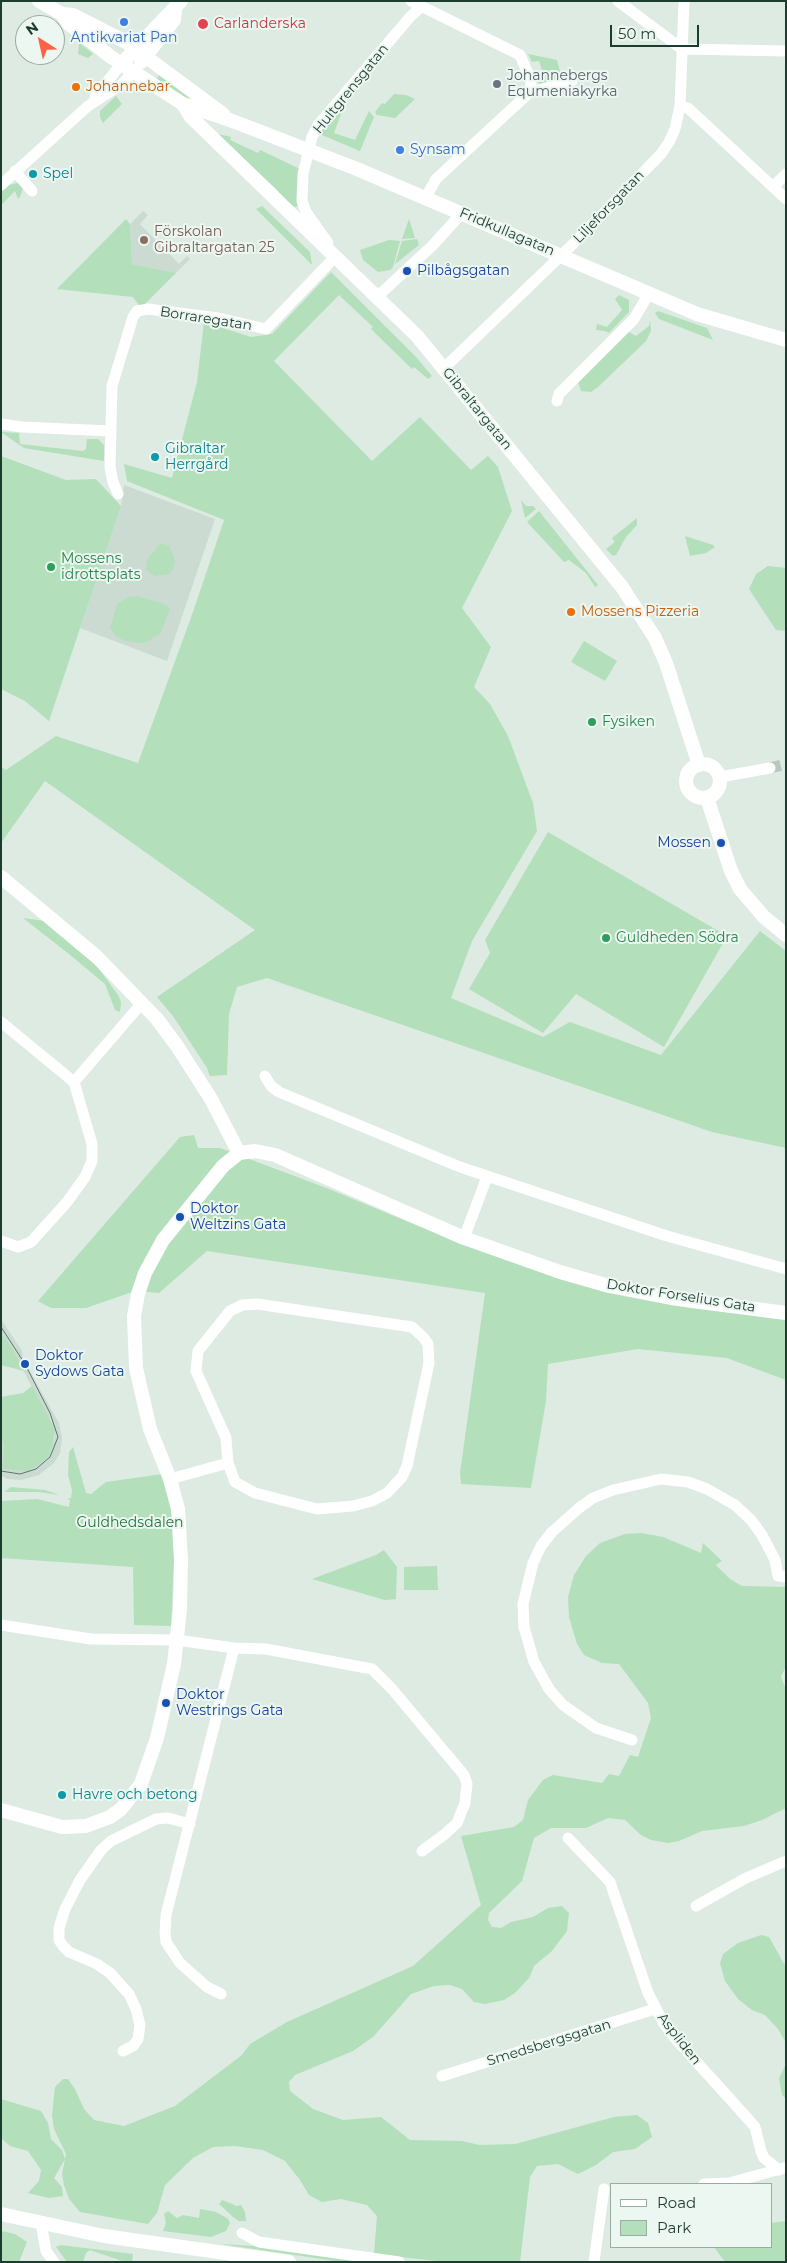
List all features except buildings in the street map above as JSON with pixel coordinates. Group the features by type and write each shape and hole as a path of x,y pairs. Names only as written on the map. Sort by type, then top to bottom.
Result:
{"street":[{"name":"Gibraltargatan","path":"39,1 62,14 73,15 140,52 230,120"},
{"path":"410,1 520,54 531,81 530,92"},
{"path":"618,1 682,49 786,51"},
{"name":"Liljeforsgatan","path":"444,368 562,254 661,154 675,130 680,106 684,1"},
{"path":"32,191 6,176 88,106 127,68 140,52 174,20 178,5"},
{"name":"Hultgrensgatan","path":"337,259 336,252 306,212 302,201 303,174 307,149 318,125 410,17 421,7"},
{"name":"Gibraltargatan","path":"62,14 69,24 127,68 183,104 230,120"},
{"path":"426,197 436,179 530,92 572,81"},
{"name":"Gibraltargatan","path":"183,104 191,117 417,336 613,576 648,624 666,663 699,765"},
{"path":"680,106 688,108 786,199"},
{"name":"Fridkullagatan","path":"230,120 426,197 562,254 648,295 697,314 786,340"},
{"path":"773,187 786,174"},
{"path":"378,297 433,245 462,213"},
{"name":"Borraregatan","path":"111,431 112,386 133,317 137,311 148,310 211,318 266,329 337,259"},
{"path":"557,401 559,394 634,319 648,295"},
{"path":"1,424 22,427 111,431 110,466 113,482 118,494"},
{"path":"699,765 712,767 720,778 717,792 707,798 694,796 686,785 688,772 699,765"},
{"path":"720,778 770,768"},
{"path":"707,798 731,871 740,888 764,917 786,935"},
{"path":"1,877 97,957 167,1030 211,1099 239,1153 223,1166 163,1240 151,1258 138,1294 134,1316 136,1368 150,1429 170,1479 178,1509 180,1545 180,1609 170,1689 141,1784 121,1809 95,1823 76,1827 45,1823 1,1810"},
{"path":"74,1082 142,1003"},
{"path":"1,1022 74,1082 92,1144 92,1162 89,1169 67,1202 31,1242 18,1247 1,1242"},
{"path":"265,1076 279,1092 487,1176 668,1236 786,1269"},
{"name":"Doktor Forselius Gata","path":"239,1153 255,1151 275,1155 464,1238 538,1265 610,1286 671,1298 786,1313"},
{"path":"464,1238 487,1176"},
{"path":"257,1304 412,1327 418,1331 428,1344 429,1363 407,1466 402,1477 387,1493 372,1501 353,1506 317,1509 242,1488 231,1476 228,1462 226,1438 196,1371 198,1351 230,1311 242,1305 257,1304"},
{"path":"170,1479 228,1462"},
{"path":"632,1740 596,1728 563,1705 549,1689 534,1662 524,1627 523,1604 533,1562 541,1546 552,1532 593,1498 613,1490 655,1480 688,1482 707,1489 735,1505 751,1520 762,1535 775,1560 778,1576 786,1577"},
{"path":"1,1625 91,1639 177,1640 234,1648 266,1649 365,1666 380,1675 464,1775 467,1784 464,1809 457,1822 445,1834 422,1851"},
{"path":"221,1994 190,1974 180,1963 166,1942 166,1916 234,1648"},
{"path":"123,2051 133,2046 138,2039 140,2025 136,2009 129,1994 110,1973 96,1964 69,1952 59,1940 59,1928 65,1909 80,1880 101,1850 111,1841 156,1819 168,1818 190,1824"},
{"name":"Aspliden","path":"568,1838 603,1873 614,1890 655,2009 674,2037 755,2127 760,2151 764,2158 782,2169"},
{"path":"696,1906 746,1878 786,1861"},
{"name":"Smedsbergsgatan","path":"442,2076 655,2009"},
{"path":"729,2183 782,2169"},
{"path":"594,2262 604,2189"},
{"path":"1,2214 104,2236 289,2262"},
{"path":"41,2224 46,2251 54,2262"},
{"path":"242,2233 259,2242 399,2262"}],"shaded area":[{"name":"Förskolan Gibraltargatan 25","path":"143,211 148,215 140,224 179,264 187,256 190,259 176,273 132,264 130,224"},
{"path":"124,485 215,519 167,661 80,628 121,506"},
{"path":"1,1319 22,1351 23,1359 59,1423 62,1437 60,1453 54,1463 39,1475 21,1480 8,1479 1,1476 1,1440 4,1443 49,1456 55,1437 51,1420 44,1411 20,1364 1,1334"}],"green space":[{"path":"79,43 93,54 88,58 78,54"},
{"path":"528,54 557,60 562,79 539,85 538,82 545,79 539,61 532,62"},
{"path":"160,74 191,98 189,100 156,80"},
{"path":"394,94 406,95 415,99 395,118 377,115 375,112 382,103 385,104"},
{"path":"116,96 122,104 103,123 100,111"},
{"path":"343,104 344,106 334,133 355,140 369,111 374,117 360,151 322,135 322,130"},
{"path":"218,134 231,137 230,140 258,153 260,150 300,169 299,206 292,207 276,189"},
{"path":"17,183 23,188 20,197 18,199 15,191 1,205 1,193 9,185"},
{"path":"262,206 310,252 312,265 256,209"},
{"path":"126,219 130,224 132,264 176,273 141,308 133,297 57,289"},
{"path":"409,219 415,238 402,239"},
{"path":"417,239 419,245 395,264 402,241"},
{"path":"389,240 400,241 393,267 390,270 378,272 363,260 360,250"},
{"path":"331,272 416,357 432,376 428,379 414,367 412,369 371,329 373,327 339,295 274,361 372,461 420,417 471,470 488,456 498,467 512,511 462,608 491,647 474,687 490,704 508,736 533,803 537,831 472,941 451,998 543,1037 570,1022 661,1055 760,931 786,951 786,1148 712,1132 267,978 237,987 229,1014 227,1075 210,1076 207,1068 173,1016 157,997 255,930 45,781 1,843 1,767 6,770 56,736 138,763 224,520 127,481 124,464 172,478 197,382 204,322 251,337 272,334"},
{"path":"619,295 629,300 629,312 609,333 596,330 597,324 607,327 622,310 615,299"},
{"path":"658,311 707,328 713,340 659,319 655,313"},
{"path":"650,320 651,331 646,341 598,387 591,392 581,391 578,382 627,331 636,336 649,326"},
{"path":"1,432 19,433 20,444 83,451 86,449 87,439 98,439 104,445 104,461 24,448"},
{"name":"Mossens idrottsplats","path":"1,456 66,480 96,479 121,506 49,721 25,701 1,689"},
{"path":"521,500 526,506 533,506 536,509 525,518"},
{"path":"539,511 598,585 595,587 586,573 569,560 564,562 527,522"},
{"path":"637,518 637,525 626,537 616,555 613,556 606,549 615,542 612,538"},
{"path":"685,536 715,547 706,553 690,556"},
{"path":"161,543 169,546 175,560 173,569 169,574 155,576 147,571 146,563"},
{"path":"768,566 786,568 786,631 776,630 749,589 756,574"},
{"path":"136,596 164,604 170,609 160,634 144,643 125,641 116,636 110,628 117,604 128,597"},
{"path":"584,641 617,661 605,681 571,662"},
{"name":"Guldheden Södra","path":"548,832 727,936 664,1047 576,994 543,1033 469,989 490,953 485,940"},
{"path":"23,918 45,921 94,962 118,995 121,1002 120,1012 115,1010 105,984"},
{"path":"194,1135 198,1148 220,1148 329,1189 418,1226 545,1273 634,1297 690,1308 786,1320 786,1380 727,1358 638,1349 548,1364 546,1401 531,1488 461,1484 460,1473 485,1293 207,1251 159,1293 135,1291 86,1308 51,1308 38,1301 180,1137"},
{"path":"1,1334 12,1348 24,1371 1,1365"},
{"path":"32,1386 55,1429 49,1456 37,1466 27,1471 3,1469 4,1443 1,1440 1,1397 23,1393"},
{"name":"Guldhedsdalen","path":"73,1447 86,1493 91,1494 106,1482 163,1474 176,1520 171,1626 134,1625 133,1567 1,1558 1,1501 37,1499 69,1507 70,1500 67,1499 71,1498 72,1490 68,1475 69,1452"},
{"path":"11,1487 45,1490 59,1495 39,1492 5,1491"},
{"path":"641,1533 663,1537 701,1553 703,1543 722,1561 716,1565 730,1579 742,1586 786,1587 786,1666 781,1677 786,1689 786,1808 762,1820 744,1826 702,1831 679,1841 668,1843 651,1840 641,1835 625,1820 608,1818 586,1828 551,1828 534,1838 522,1881 489,1913 488,1920 492,1927 501,1928 511,1922 533,1917 548,1908 562,1906 569,1913 567,1931 552,1951 534,1966 529,1978 515,1993 504,2000 485,2004 474,2002 462,1989 450,1985 434,1986 411,1994 373,2037 353,2051 295,2075 289,2082 290,2091 313,2109 343,2120 381,2117 410,2140 462,2141 479,2145 515,2144 614,2117 637,2115 648,2123 652,2137 635,2149 613,2152 596,2165 578,2174 558,2164 537,2166 530,2177 520,2262 445,2262 374,2254 377,2216 367,2205 341,2199 322,2202 309,2195 285,2161 263,2150 235,2146 213,2147 193,2158 165,2185 157,2213 148,2224 80,2212 69,2199 64,2185 62,2174 66,2154 54,2129 52,2115 55,2087 63,2079 68,2079 84,2109 94,2120 124,2126 175,2106 242,2055 250,2044 287,2022 413,1966 481,1905 461,1836 514,1827 523,1820 528,1800 543,1780 553,1775 602,1783 609,1774 619,1776 630,1755 638,1757 651,1718 648,1703 619,1664 602,1663 584,1655 577,1644 569,1617 568,1597 574,1575 586,1556 600,1543 625,1534"},
{"path":"384,1550 397,1567 396,1599 385,1600 312,1579 376,1555"},
{"path":"437,1566 438,1590 404,1590 404,1567"},
{"path":"761,1935 769,1937 786,1967 786,2043 778,2029 765,2015 752,2010 738,1999 725,1981 720,1963 723,1954 738,1943"},
{"path":"786,2064 786,2099 782,2095 779,2078"},
{"path":"1,2099 41,2111 48,2123 51,2139 62,2150 65,2159 54,2178 62,2187 63,2196 49,2198 28,2193 39,2181 41,2170 28,2151 10,2146 1,2138"},
{"path":"222,2200 237,2206 241,2205 245,2212 246,2221 239,2221 233,2217 219,2204"},
{"path":"200,2209 216,2212 228,2219 230,2223 226,2231 211,2237 163,2231 166,2223 164,2214 168,2211 177,2218 183,2215 199,2218"},
{"path":"786,2221 786,2262 725,2262 715,2248 772,2248 772,2223"},
{"path":"1,2231 15,2234 27,2242 19,2262 1,2262"},
{"path":"220,2244 252,2246 367,2262 342,2262"},
{"path":"61,2245 133,2254 132,2262 125,2262 90,2250 86,2253 83,2262 67,2262 56,2247"}],"tunnel":[{"path":"770,768 786,764"}],"tram line":[{"path":"1,1327 25,1364 50,1413 58,1437 50,1457 36,1469 20,1474 1,1471"}],"place":[{"name":"Antikvariat Pan","path":"124,22"},
{"name":"Carlanderska","path":"203,24"},
{"name":"Johannebergs Equmeniakyrka","path":"497,84"},
{"name":"Johannebar","path":"76,87"},
{"name":"Synsam","path":"400,150"},
{"name":"Spel","path":"33,174"},
{"name":"Förskolan Gibraltargatan 25","path":"144,240"},
{"name":"Pilbågsgatan","path":"407,271"},
{"name":"Gibraltar Herrgård","path":"155,457"},
{"name":"Mossens idrottsplats","path":"51,567"},
{"name":"Mossens Pizzeria","path":"571,612"},
{"name":"Fysiken","path":"592,722"},
{"name":"Mossen","path":"721,843"},
{"name":"Guldheden Södra","path":"606,938"},
{"name":"Doktor Weltzins Gata","path":"180,1217"},
{"name":"Doktor Sydows Gata","path":"25,1364"},
{"name":"Doktor Westrings Gata","path":"166,1703"},
{"name":"Havre och betong","path":"62,1795"}]}
